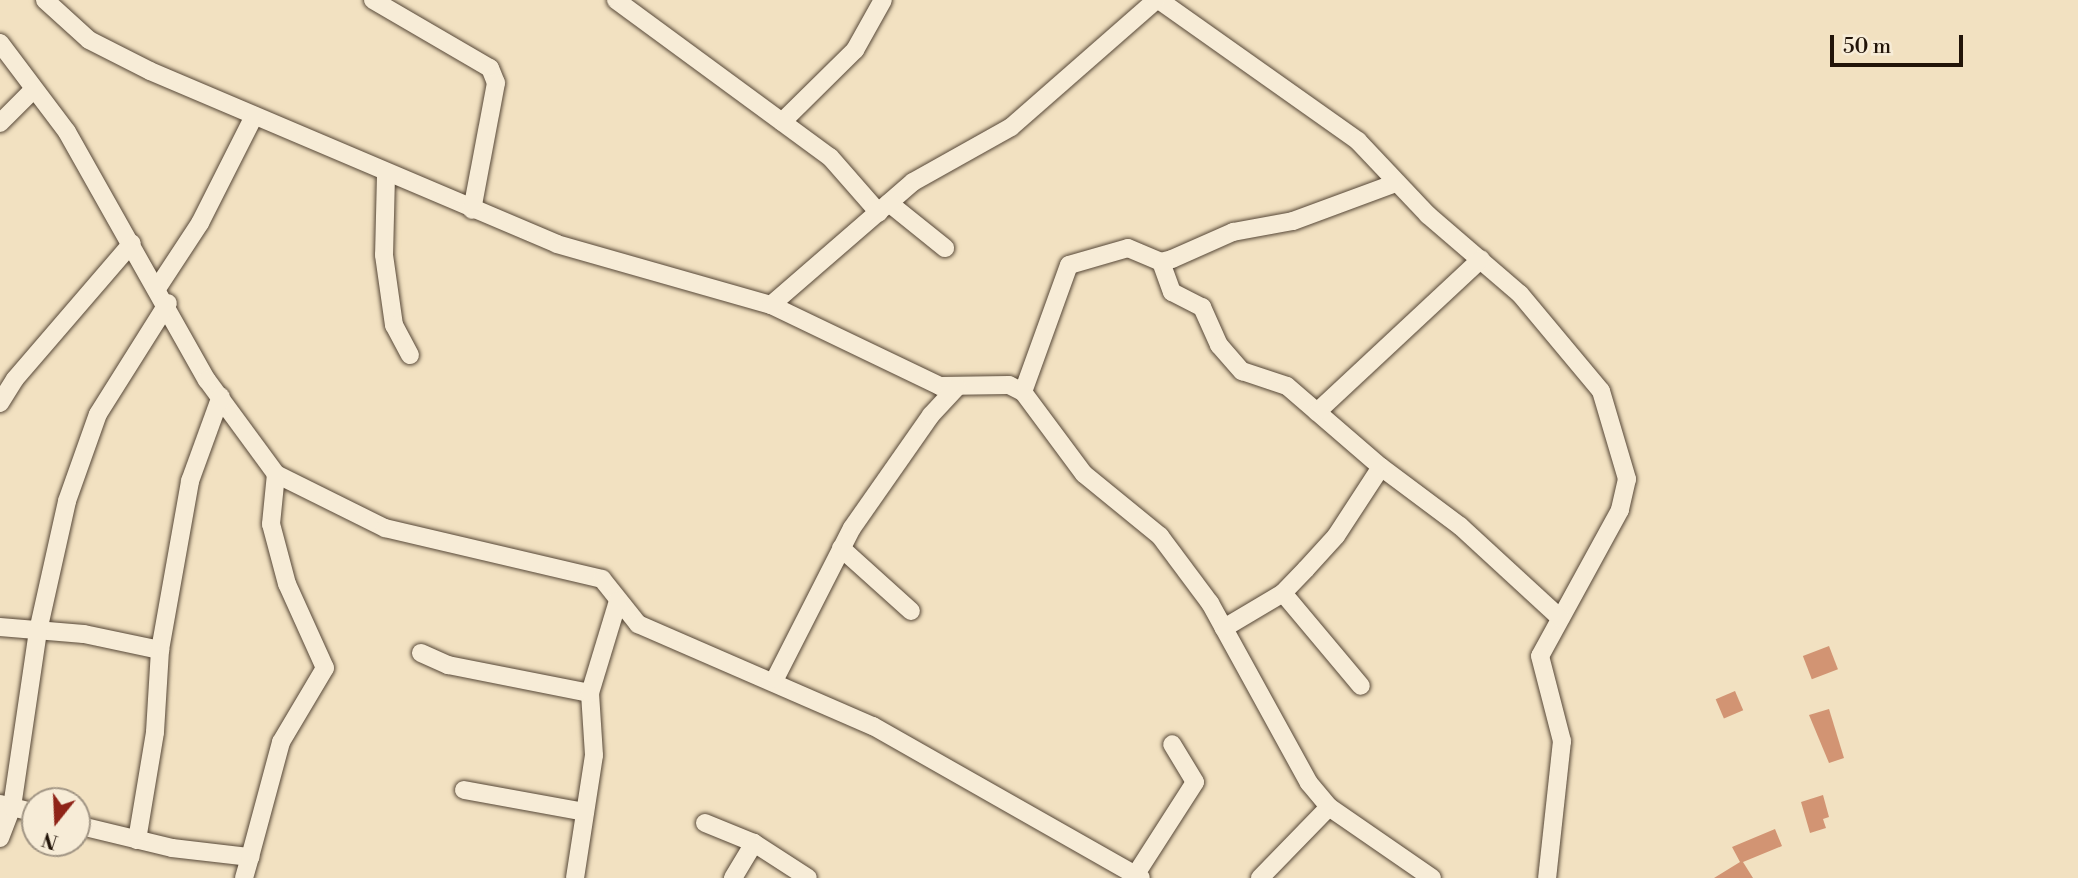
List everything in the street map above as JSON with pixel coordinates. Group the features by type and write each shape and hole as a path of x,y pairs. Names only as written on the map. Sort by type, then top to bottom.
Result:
{"street":[{"path":"45,0 61,20 112,53 386,174 557,244 771,305 909,374 957,387 1009,385 1023,391 1084,474 1160,536 1224,628 1309,783 1329,807 1432,878"},
{"path":"373,0 490,68 496,83 472,210"},
{"path":"616,0 830,157 884,208 945,248"},
{"path":"782,122 855,50 883,0"},
{"path":"771,305 884,208 948,158 1012,127 1157,0 1358,141 1396,183 1520,294 1601,391 1627,479 1620,510 1541,656 1562,741 1547,878"},
{"path":"0,43 31,92 67,132 221,397 276,474 386,528 602,579 638,624 775,679 873,726 1139,876 1195,782 1172,744"},
{"path":"0,123 31,92"},
{"path":"158,287 200,223 254,116"},
{"path":"386,174 384,255 394,324 410,355"},
{"path":"1023,391 1069,265 1128,248 1161,262 1233,232 1293,221 1396,183"},
{"path":"0,403 15,379 132,243"},
{"path":"1317,412 1481,259"},
{"path":"1161,262 1172,292 1202,307 1219,345 1242,371 1287,386 1381,467 1460,526 1560,618"},
{"path":"0,838 38,631 67,502 98,414 168,303"},
{"path":"775,679 841,548 930,415 957,387"},
{"path":"137,840 155,732 160,650 190,481 221,397"},
{"path":"1224,628 1283,593 1336,536 1381,467"},
{"path":"244,878 281,742 325,668 286,584 271,524 276,474"},
{"path":"841,548 911,611"},
{"path":"1283,593 1361,686"},
{"path":"575,878 594,755 590,693 618,601"},
{"path":"0,627 142,642 160,650"},
{"path":"421,653 448,664 590,693"},
{"path":"464,790 585,812"},
{"path":"1260,878 1329,807"},
{"path":"705,823 754,843 808,878"},
{"path":"91,828 137,840 250,858"},
{"path":"733,878 754,843"}],"building":[{"path":"1829,646 1838,669 1812,679 1803,656"},
{"path":"1735,691 1743,710 1724,719 1716,699"},
{"path":"1829,709 1844,758 1829,763 1809,715"},
{"path":"1823,795 1829,817 1823,819 1826,828 1810,833 1801,802"},
{"path":"1775,829 1782,846 1743,862 1753,878 1714,878 1740,862 1732,847"}]}
